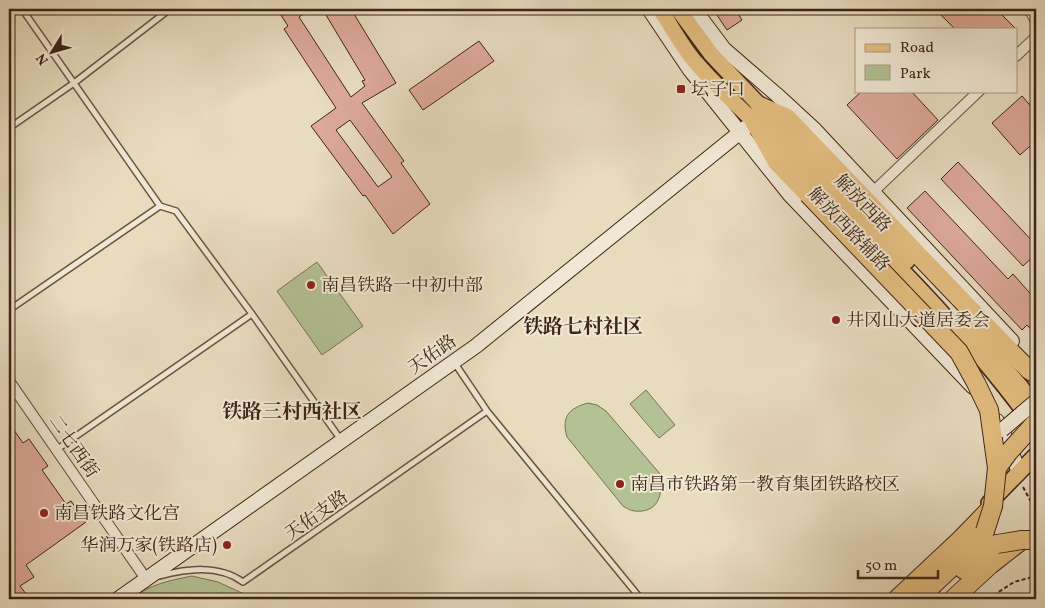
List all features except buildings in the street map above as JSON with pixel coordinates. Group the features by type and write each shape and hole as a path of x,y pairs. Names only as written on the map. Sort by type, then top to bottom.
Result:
{"highway":[{"path":"757,114 787,118 1010,351 1029,370 1036,374"},
{"path":"757,114 777,162 959,352 989,410 997,468 993,506 985,530 969,552 918,599"},
{"path":"997,468 1036,422"},
{"path":"897,599 993,506"},
{"path":"932,599 976,559 997,544 1031,537"},
{"path":"953,599 990,565 1031,537"}],"main road":[{"name":"解放西路辅路","path":"648,9 690,70 790,194 968,381 992,412 1002,430 1019,473"},
{"path":"694,9 724,49"},
{"name":"解放西路","path":"667,10 695,32 757,114 936,305 1012,394 1036,427"},
{"name":"解放西路","path":"667,10 680,40 697,64 757,114 944,300 1021,387 1036,408"},
{"path":"695,32 724,49 778,94 815,130 1036,367"},
{"path":"680,40 690,70"},
{"name":"天佑路","path":"118,599 476,346 740,133 757,114"},
{"path":"1002,430 1036,401"},
{"path":"886,599 960,531 1036,455"},
{"path":"964,599 1031,537"}],"street":[{"path":"1029,9 1036,21"},
{"path":"1018,54 1036,37"},
{"path":"873,192 978,92"},
{"name":"二七西街","path":"9,381 146,579"}],"lane":[{"path":"22,9 160,206 176,211 342,441"},
{"path":"9,128 74,83 170,9"},
{"path":"9,310 160,206"},
{"path":"56,450 252,314"},
{"path":"454,362 488,411 641,599"},
{"name":"天佑支路","path":"146,579 199,569 219,571 233,575 243,582 488,411"}],"path":[{"path":"1019,473 1023,489 1030,500 1036,505"},
{"path":"988,599 1014,582 1036,576"}],"green space":[{"path":"317,262 363,326 322,355 277,291"},
{"path":"646,390 675,425 659,438 630,404"},
{"path":"588,403 597,405 606,411 661,475 659,498 653,507 636,511 623,506 567,437 565,424 568,414 581,405"},
{"path":"192,576 218,582 244,594 237,599 130,599 160,584"}],"place":[{"name":"坛子口","path":"681,89"},
{"name":"南昌铁路一中初中部","path":"311,285"},
{"name":"井冈山大道居委会","path":"836,320"},
{"name":"南昌市铁路第一教育集团铁路校区","path":"620,484"},
{"name":"南昌铁路文化宫","path":"44,513"},
{"name":"华润万家(铁路店)","path":"227,545"}],"district":[{"name":"铁路七村社区","path":"583,326"},
{"name":"铁路三村西社区","path":"292,411"}]}
